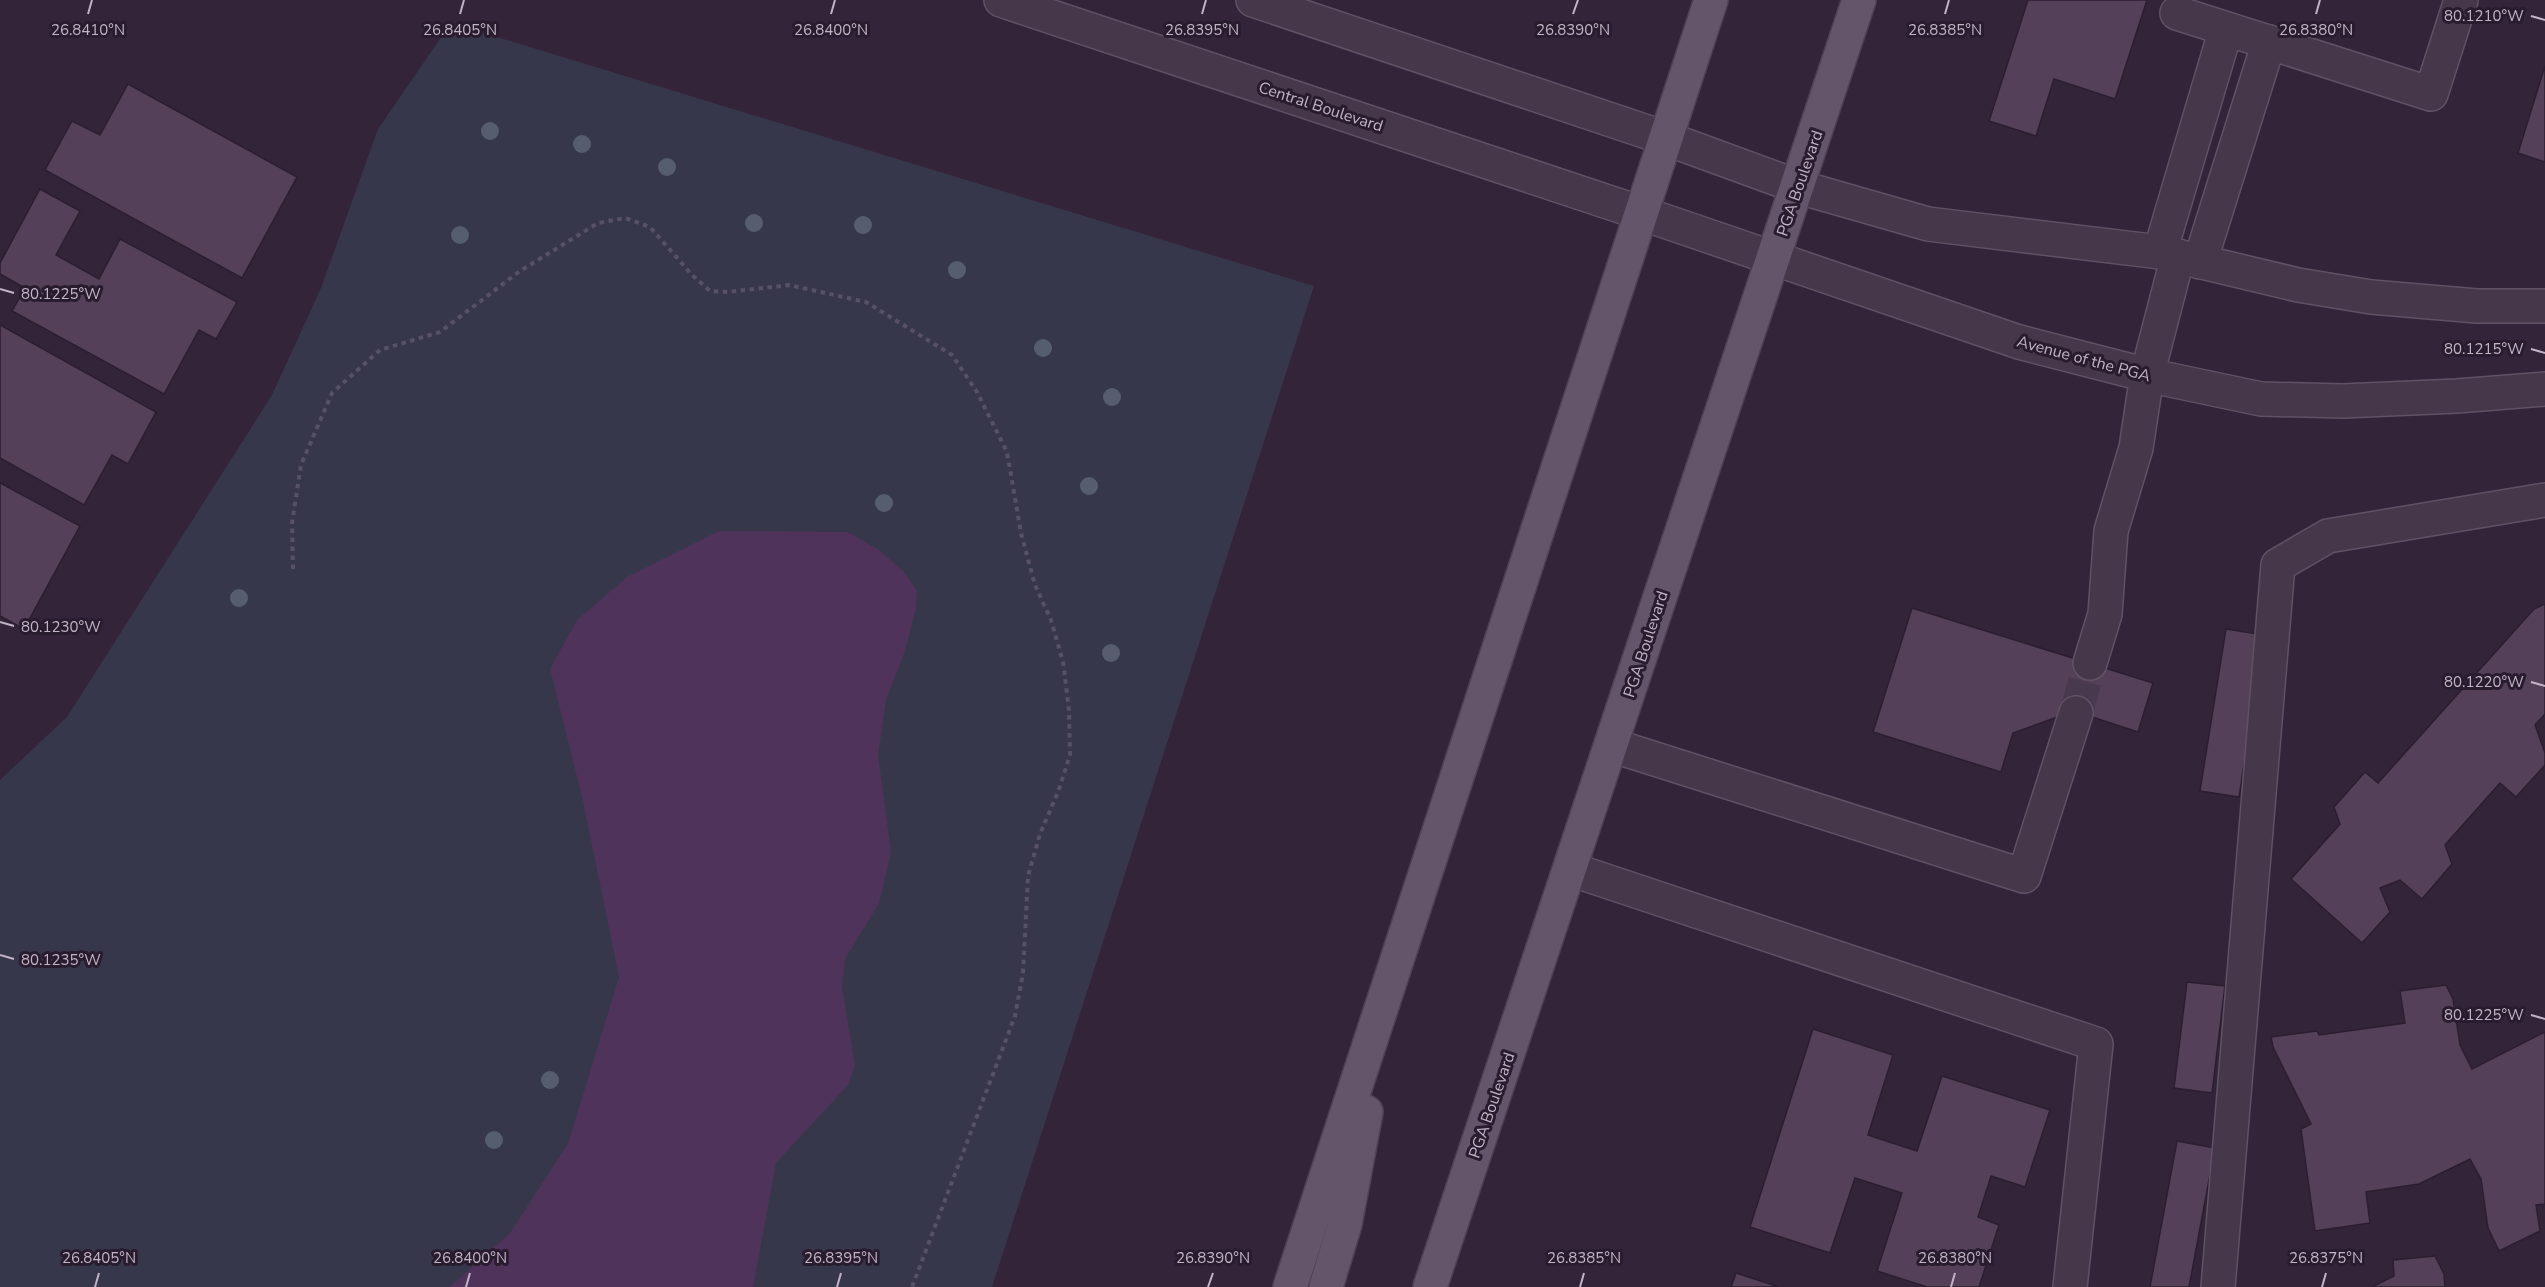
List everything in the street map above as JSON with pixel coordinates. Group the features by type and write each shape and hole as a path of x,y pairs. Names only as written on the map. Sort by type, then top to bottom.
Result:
{"main road":[{"path":"1290,1287 1711,0"},
{"name":"PGA Boulevard","path":"1430,1287 1799,187 1859,0"},
{"path":"1326,1287 1345,1224 1390,981"}],"street":[{"name":"Central Boulevard","path":"1001,0 1641,213"},
{"path":"1254,0 1665,138 1799,187 1928,224 2179,257 2298,285 2371,297 2477,306 2545,306"},
{"path":"2177,13 2431,94 2461,0"},
{"path":"2091,663 2105,614 2110,531 2136,448 2147,375 2179,257 2226,29"},
{"path":"2179,257 2269,42"},
{"name":"Avenue of the PGA","path":"1641,213 1773,260 2019,342 2147,375 2261,399 2343,401 2545,389"},
{"path":"2218,1287 2278,565 2328,536 2545,500"},
{"path":"1611,745 2024,876 2076,713"},
{"path":"1570,869 2096,1044 2070,1287"}],"path":[{"path":"293,569 292,524 301,465 332,393 380,350 440,332 520,271 598,223 626,218 651,226 692,275 710,291 728,292 789,285 866,302 952,355 976,392 1007,452 1021,533 1035,585 1051,620 1063,662 1069,710 1070,754 1058,792 1040,834 1028,876 1023,974 1014,1016 912,1287"}],"shaded area":[{"path":"451,23 1314,286 992,1287 0,1287 0,780 67,717 272,395 321,288 378,129"},
{"path":"719,531 847,532 879,550 905,573 917,591 916,608 905,651 886,700 878,755 891,852 879,903 845,959 842,987 855,1066 848,1085 776,1163 753,1287 450,1287 510,1233 568,1144 619,977 583,801 550,669 577,620 627,577"}],"building":[{"path":"2028,0 2147,0 2115,99 2054,79 2036,136 1989,121"},
{"path":"2545,66 2545,162 2518,153"},
{"path":"128,84 297,177 242,278 45,170 72,121 100,135"},
{"path":"40,189 80,211 56,255 99,279 120,239 237,302 216,339 199,330 164,394 12,311 25,288 0,274 0,263"},
{"path":"0,325 156,412 128,464 112,455 84,505 0,458"},
{"path":"0,483 80,526 24,629 0,616"},
{"path":"2545,604 2545,714 2535,725 2545,753 2545,765 2516,797 2500,783 2445,845 2452,864 2422,899 2400,880 2380,888 2390,912 2362,943 2291,879 2340,824 2334,807 2365,772 2378,783 2534,609"},
{"path":"1912,608 2153,683 2138,732 2074,711 2013,733 2001,772 1873,732"},
{"path":"2226,629 2264,635 2239,797 2200,791"},
{"path":"2187,982 2225,986 2212,1093 2174,1088"},
{"path":"2446,985 2453,999 2460,1045 2472,1069 2545,1032 2545,1204 2536,1205 2540,1231 2499,1251 2488,1228 2481,1179 2470,1159 2419,1184 2366,1192 2370,1223 2315,1231 2301,1129 2311,1124 2273,1047 2271,1037 2317,1031 2319,1035 2405,1023 2400,991"},
{"path":"1813,1029 1893,1055 1868,1135 1917,1151 1942,1076 2050,1110 2025,1187 1991,1176 1978,1217 1999,1225 1979,1287 1927,1287 1877,1271 1902,1193 1855,1178 1830,1253 1750,1227"},
{"path":"2177,1141 2215,1148 2189,1287 2150,1287"},
{"path":"2435,1256 2444,1274 2445,1287 2372,1287 2394,1276 2393,1260"},
{"path":"1736,1273 1779,1287 1731,1287"}],"tunnel":[{"path":"2076,713 2090,663"}]}
